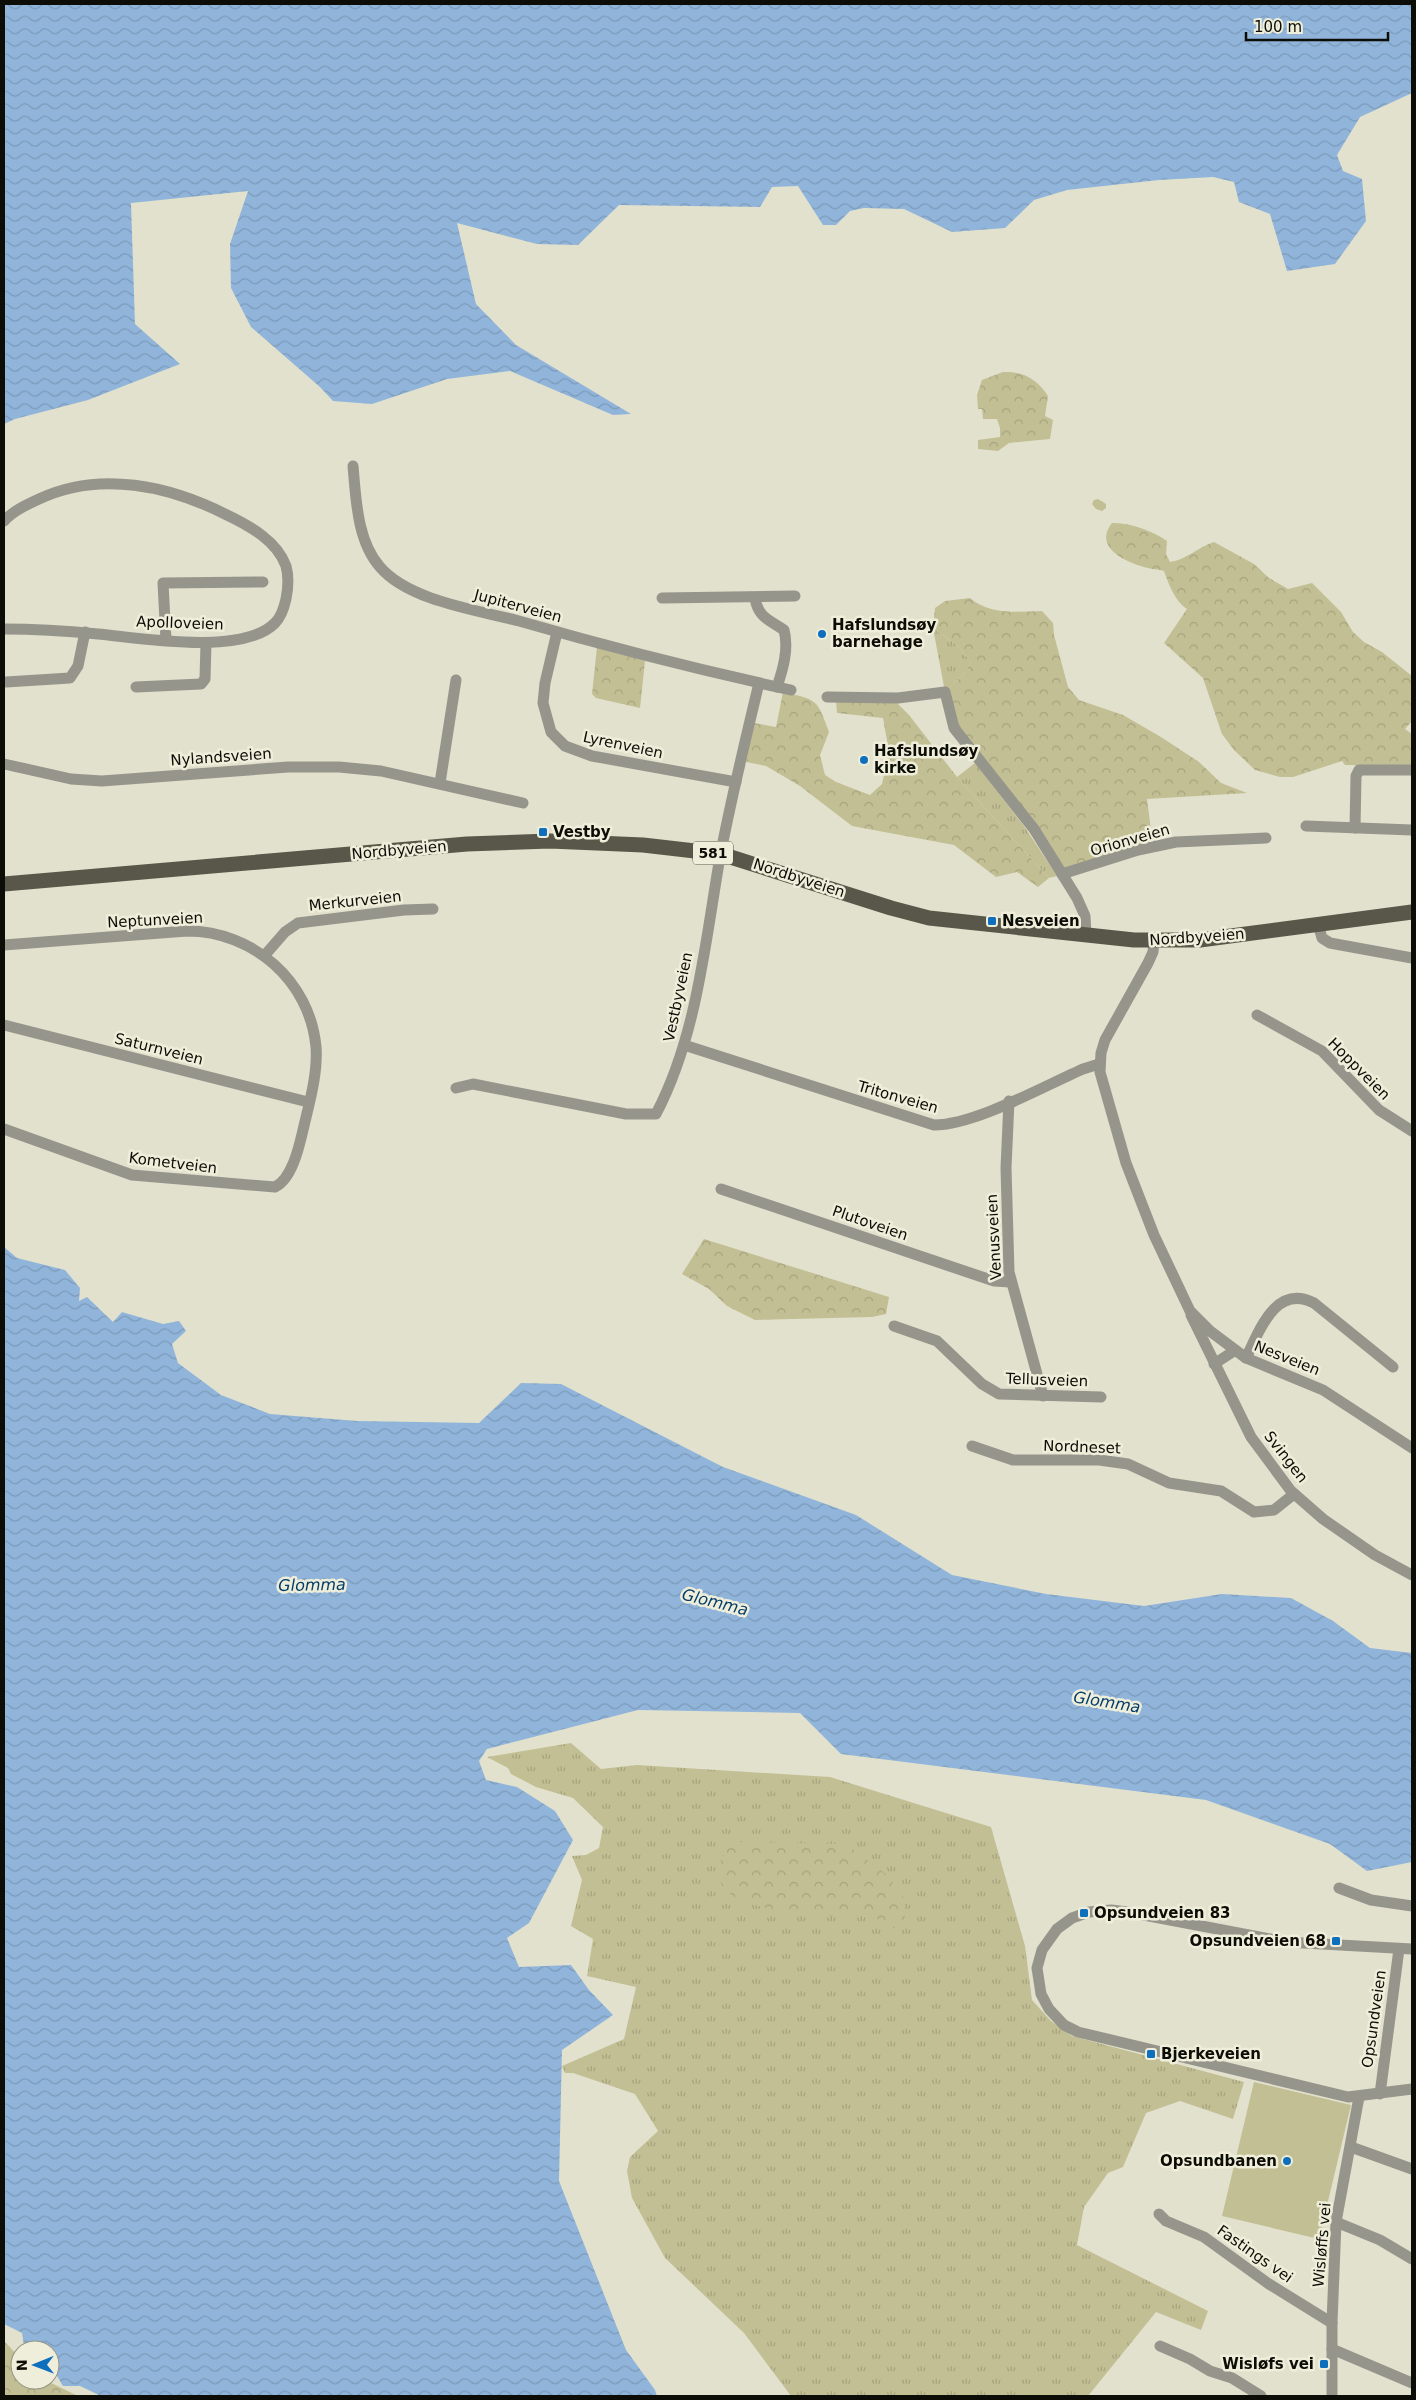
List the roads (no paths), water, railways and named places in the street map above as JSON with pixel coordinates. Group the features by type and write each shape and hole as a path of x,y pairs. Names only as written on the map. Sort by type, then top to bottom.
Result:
{"main road":[{"name":"Nordbyveien","path":"4,884 497,842 596,842 721,854 891,908 929,918 1086,936 1154,941 1200,940 1412,912"}],"street":[{"name":"Jupiterveien","path":"353,466 362,530 373,558 390,578 428,596 557,632 791,690"},
{"name":"Apolloveien","path":"4,521 28,504 59,491 84,486 119,483 194,500 243,523 270,542 280,553 288,574 285,603 275,623 262,632 238,639 206,643 85,632 4,629"},
{"path":"166,640 163,583 263,582"},
{"path":"662,598 795,596"},
{"path":"755,598 756,606 761,615 768,622 784,630 787,641 783,670 777,688"},
{"path":"6,682 70,678 78,666 85,632"},
{"name":"Lyrenveien","path":"557,632 545,683 544,703 552,732 565,746 581,753 601,758 736,782"},
{"path":"136,687 201,684 205,679 206,643"},
{"path":"440,783 456,680"},
{"name":"Vestbyveien","path":"456,1088 473,1084 626,1114 656,1114 684,1045 721,854 759,683"},
{"path":"827,697 898,698 945,692 954,728 1034,829 1062,874 1085,916 1086,936"},
{"name":"Nylandsveien","path":"4,764 31,771 90,781 327,767 381,771 523,803"},
{"path":"1355,828 1356,776 1359,770 1412,770"},
{"path":"1306,826 1412,830"},
{"name":"Orionveien","path":"1062,874 1138,850 1176,842 1266,838"},
{"name":"Merkurveien","path":"265,955 285,932 298,923 404,910 433,909"},
{"path":"1318,924 1320,935 1330,943 1412,958"},
{"name":"Neptunveien","path":"4,945 196,931 216,932 236,939 265,955 293,986 310,1021 316,1057 300,1141 284,1182"},
{"name":"Nesveien","path":"1154,941 1153,952 1148,964 1105,1040 1099,1064 1107,1103 1126,1163 1154,1235 1190,1311 1234,1351 1246,1358 1323,1390 1412,1448"},
{"name":"Hoppveien","path":"1257,1015 1322,1051 1374,1106 1412,1131"},
{"name":"Saturnveien","path":"4,1025 308,1102"},
{"name":"Tritonveien","path":"684,1045 934,1125 960,1122 1083,1069 1099,1064"},
{"name":"Venusveien","path":"1009,1101 1006,1176 1010,1282 1043,1396"},
{"name":"Kometveien","path":"4,1129 132,1175 271,1187 284,1182"},
{"name":"Plutoveien","path":"721,1189 994,1281 1010,1282"},
{"path":"1246,1358 1273,1308 1286,1301 1301,1299 1314,1303 1393,1367"},
{"name":"Svingen","path":"1190,1311 1250,1437 1294,1494 1323,1520 1375,1555 1412,1575"},
{"name":"Tellusveien","path":"894,1326 937,1341 982,1384 994,1392 1011,1396 1101,1397"},
{"path":"1214,1364 1234,1351"},
{"name":"Nordneset","path":"972,1446 1017,1460 1099,1460 1128,1464 1169,1483 1222,1490 1254,1512 1274,1510 1294,1494"},
{"path":"1339,1888 1371,1900 1412,1906"},
{"name":"Opsundveien","path":"1359,2097 1315,2090 1078,2032 1058,2021 1044,2002 1037,1976 1039,1957 1052,1935 1066,1922 1089,1912 1111,1910 1286,1942 1412,1949"},
{"name":"Opsundveien","path":"1380,2094 1399,1949"},
{"path":"1359,2097 1412,2089"},
{"name":"Wisløffs vei","path":"1332,2396 1332,2324 1336,2222 1359,2097"},
{"path":"1351,2147 1412,2169"},
{"name":"Fastings vei","path":"1159,2214 1166,2221 1204,2237 1269,2284 1332,2324"},
{"path":"1336,2222 1380,2240 1412,2259"},
{"path":"1160,2346 1190,2359 1210,2371 1232,2378 1261,2396"},
{"path":"1332,2349 1412,2383"}],"water":[{"path":"4,4 1412,4 1412,93 1360,117 1337,155 1343,171 1362,179 1366,221 1335,264 1287,271 1270,214 1239,202 1234,182 1213,177 1159,180 1067,190 1034,200 1005,228 952,232 904,209 864,208 850,211 836,225 823,225 798,186 772,187 760,207 619,205 578,245 537,244 457,223 476,304 516,345 631,414 613,415 510,371 447,379 372,404 333,401 320,387 251,327 231,288 230,244 248,191 131,203 135,324 180,364 88,400 15,419 4,424"},
{"name":"Glomma","path":"4,1247 17,1258 65,1270 80,1288 79,1301 87,1297 113,1322 122,1312 163,1324 179,1321 186,1331 172,1344 178,1363 221,1395 270,1414 357,1421 479,1423 521,1383 561,1384 723,1467 856,1515 952,1575 1046,1594 1144,1606 1222,1594 1291,1598 1333,1621 1370,1648 1412,1653 1412,1862 1367,1871 1330,1844 1206,1800 841,1754 800,1713 638,1710 487,1749 479,1761 486,1780 517,1787 555,1811 573,1840 529,1923 507,1938 519,1967 571,1965 589,1990 613,2015 562,2050 559,2181 626,2350 655,2390 657,2396 101,2396 80,2386 63,2386 60,2381 60,2340 23,2340 22,2333 4,2324"}],"place":[{"name":"Hafslundsøy barnehage","path":"822,634"},
{"name":"Hafslundsøy kirke","path":"864,760"},
{"name":"Vestby","path":"543,832"},
{"name":"Nesveien","path":"992,921"},
{"name":"Opsundveien 83","path":"1084,1913"},
{"name":"Opsundveien 68","path":"1336,1941"},
{"name":"Bjerkeveien","path":"1151,2054"},
{"name":"Opsundbanen","path":"1287,2161"},
{"name":"Wisløfs vei","path":"1324,2364"}]}
